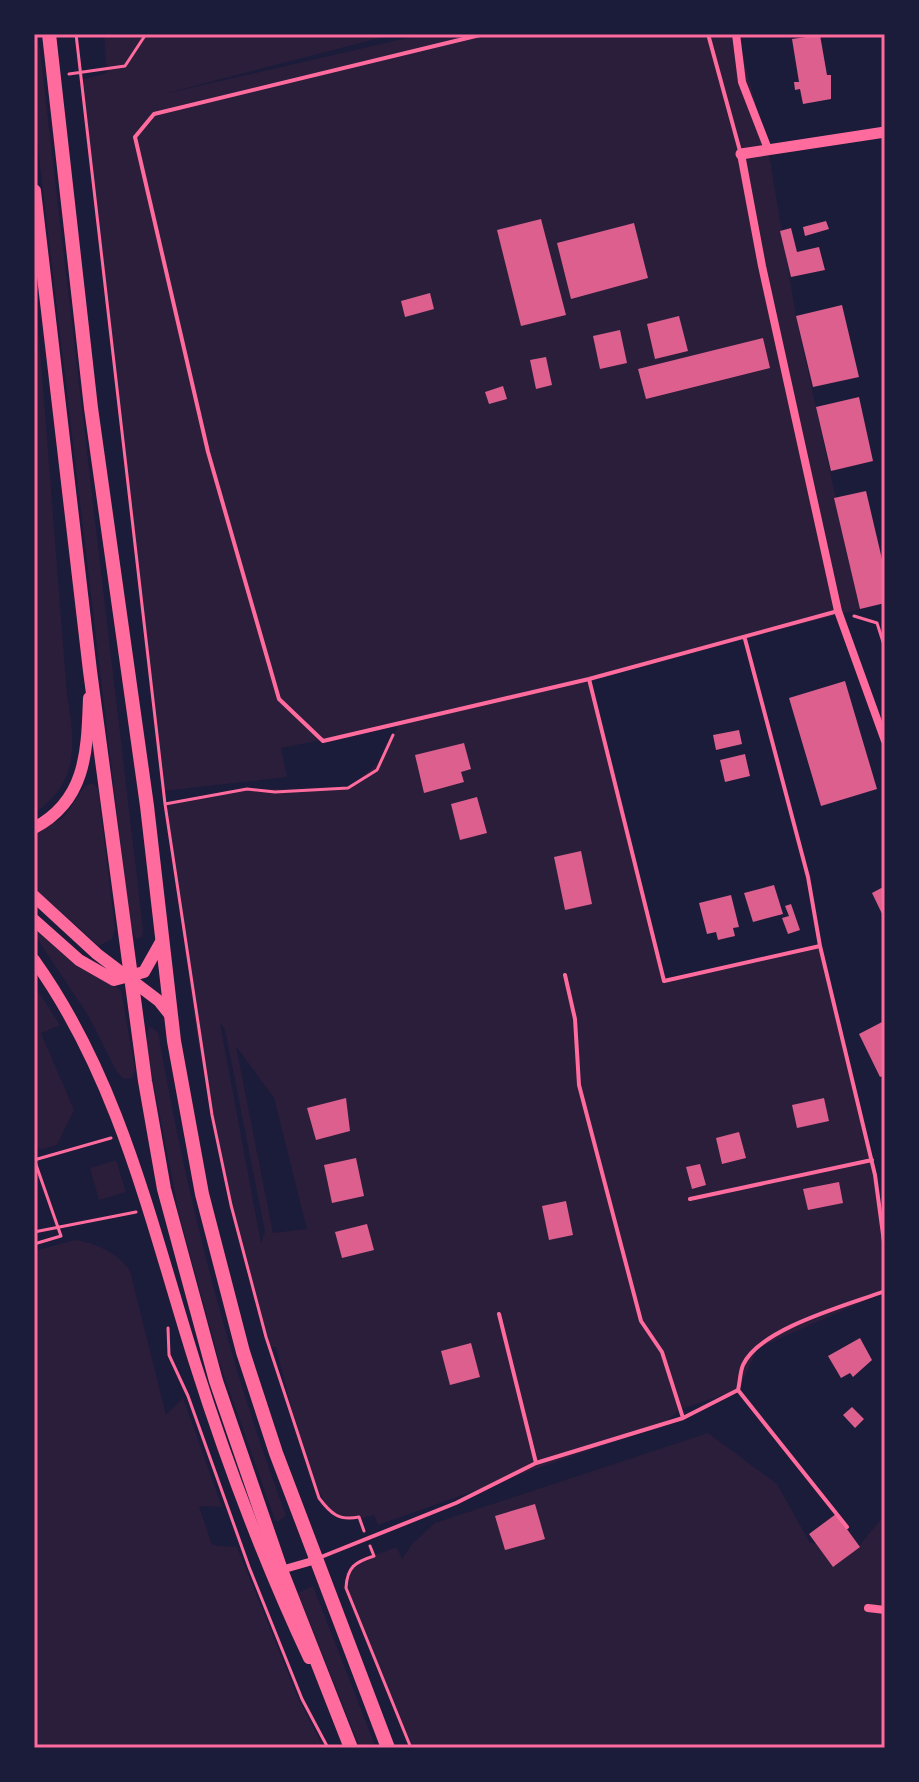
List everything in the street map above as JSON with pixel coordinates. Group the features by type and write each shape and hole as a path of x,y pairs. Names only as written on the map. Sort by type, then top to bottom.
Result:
{"main road":[{"path":"49,34 91,408 147,806 171,1016 202,1194 243,1352 316,1560 388,1748"},
{"path":"34,191 90,671 131,978 164,1189 216,1381 281,1570 351,1748"},
{"path":"34,828 61,808 74,793 84,770 90,671"},
{"path":"34,896 97,954 159,1001 171,1016"},
{"path":"34,920 99,974 114,980 131,978 144,972 162,940"},
{"path":"34,960 75,1022 99,1070 121,1126 244,1506 271,1578 351,1748"}],"street":[{"path":"736,34 742,82 768,149"},
{"path":"885,132 741,154 762,266 838,611 885,741"},
{"path":"281,1570 316,1560"},
{"path":"868,1608 885,1610"}],"lane":[{"path":"484,34 154,114 135,137 208,452 279,699 323,741 589,679 745,639 838,611"},
{"path":"708,34 741,154"},
{"path":"745,639 808,877 820,946 872,1160 885,1249"},
{"path":"589,679 664,981 820,946"},
{"path":"565,975 575,1019 579,1085 641,1321 662,1352 683,1418"},
{"path":"690,1199 872,1160"},
{"path":"847,1527 738,1390 743,1365 758,1348 788,1329 885,1291"},
{"path":"499,1314 536,1463"},
{"path":"316,1560 456,1503 536,1463 683,1418 738,1390"}],"path":[{"path":"76,34 165,804 212,1115 231,1205 266,1337 319,1498 330,1513 346,1519 359,1517"},
{"path":"53,76 125,66 146,34"},
{"path":"838,611 877,623 885,648"},
{"path":"147,806 247,789 275,792 348,788 377,770 398,725"},
{"path":"34,1244 61,1236 34,1160 113,1138"},
{"path":"34,1232 137,1211"},
{"path":"168,1328 169,1355 188,1396 249,1567 302,1699 328,1748"},
{"path":"374,1556 357,1562 347,1573 346,1588 411,1748"}],"shaded area":[{"path":"34,34 38,34 143,929 142,937 136,939 130,924 36,132"},
{"path":"104,34 395,34 164,94 424,34 737,34 768,149 796,316 860,609 589,679 664,980 820,946 885,1229 885,1292 758,1348 738,1390 681,1409 663,1424 378,1525 374,1515 343,1520 332,1513 321,1496 293,1414 276,1347 270,1347 224,1172 198,1043 165,804 247,789 348,788 381,761 398,725 281,748 287,777 164,791 81,80 107,73","holes":["220,1023 225,1030 265,1232 261,1243","236,1046 274,1098 307,1229 273,1233"]},
{"path":"34,272 72,745 67,775 60,788 34,813"},
{"path":"93,783 98,789 115,928 112,939 99,946 34,888 34,834 64,817 85,786"},
{"path":"36,928 84,969 121,990 135,1070 132,1078 124,1079 117,1072 88,1015 34,934"},
{"path":"34,985 60,1025 41,1033 74,1110 57,1145 39,1150 34,1139"},
{"path":"149,1026 158,1032 182,1155 227,1337 286,1515 278,1522 220,1364 179,1214 146,1045"},
{"path":"116,1160 126,1192 99,1200 90,1168"},
{"path":"75,1240 106,1250 120,1259 130,1271 166,1415 183,1398 222,1507 199,1506 212,1545 237,1547 299,1700 324,1748 34,1748 34,1251"},
{"path":"708,1433 777,1484 810,1543 859,1546 885,1514 885,1748 411,1748 346,1584 357,1562 397,1547 402,1559 413,1543 435,1523"},
{"path":"313,1586 376,1748 360,1748 298,1593"}],"building":[{"path":"820,35 827,75 831,75 831,99 803,104 800,89 795,90 794,82 799,82 792,39"},
{"path":"541,219 566,315 521,326 497,230"},
{"path":"826,221 829,229 805,236 803,227"},
{"path":"634,223 648,278 571,299 557,243"},
{"path":"791,228 797,252 819,247 825,270 791,277 780,231"},
{"path":"430,293 434,309 405,317 401,301"},
{"path":"842,305 859,377 813,387 796,316"},
{"path":"679,316 688,351 655,359 647,324"},
{"path":"620,330 627,363 600,369 593,336"},
{"path":"763,338 770,368 646,399 638,369"},
{"path":"546,357 552,385 536,389 530,360"},
{"path":"503,386 507,399 489,404 485,392"},
{"path":"859,397 873,461 831,471 816,407"},
{"path":"866,491 885,572 885,603 860,609 834,498"},
{"path":"845,681 877,789 821,806 789,698"},
{"path":"739,730 742,744 716,750 713,735"},
{"path":"464,743 471,769 461,772 464,782 424,793 415,755"},
{"path":"745,754 750,776 725,782 720,760"},
{"path":"477,797 487,833 460,840 451,804"},
{"path":"581,851 592,904 565,910 554,857"},
{"path":"774,885 783,914 753,922 744,893"},
{"path":"885,886 885,920 872,893"},
{"path":"731,895 739,927 733,928 735,936 718,940 716,932 707,934 699,903"},
{"path":"791,904 800,930 788,934 782,918 789,916 785,906"},
{"path":"882,1022 885,1075 880,1077 859,1034"},
{"path":"346,1098 350,1131 316,1140 307,1108"},
{"path":"824,1098 829,1121 797,1128 792,1105"},
{"path":"739,1132 746,1158 722,1164 716,1138"},
{"path":"356,1158 364,1196 332,1203 324,1165"},
{"path":"700,1164 706,1185 692,1189 686,1167"},
{"path":"839,1182 843,1203 808,1210 803,1189"},
{"path":"566,1201 573,1235 549,1240 542,1206"},
{"path":"367,1224 374,1250 342,1258 335,1232"},
{"path":"860,1338 872,1360 853,1377 850,1373 841,1378 828,1356"},
{"path":"471,1343 480,1377 450,1385 441,1351"},
{"path":"852,1407 864,1419 855,1428 843,1415"},
{"path":"535,1504 545,1539 505,1550 495,1516"},
{"path":"836,1514 860,1547 833,1567 809,1534"}]}
